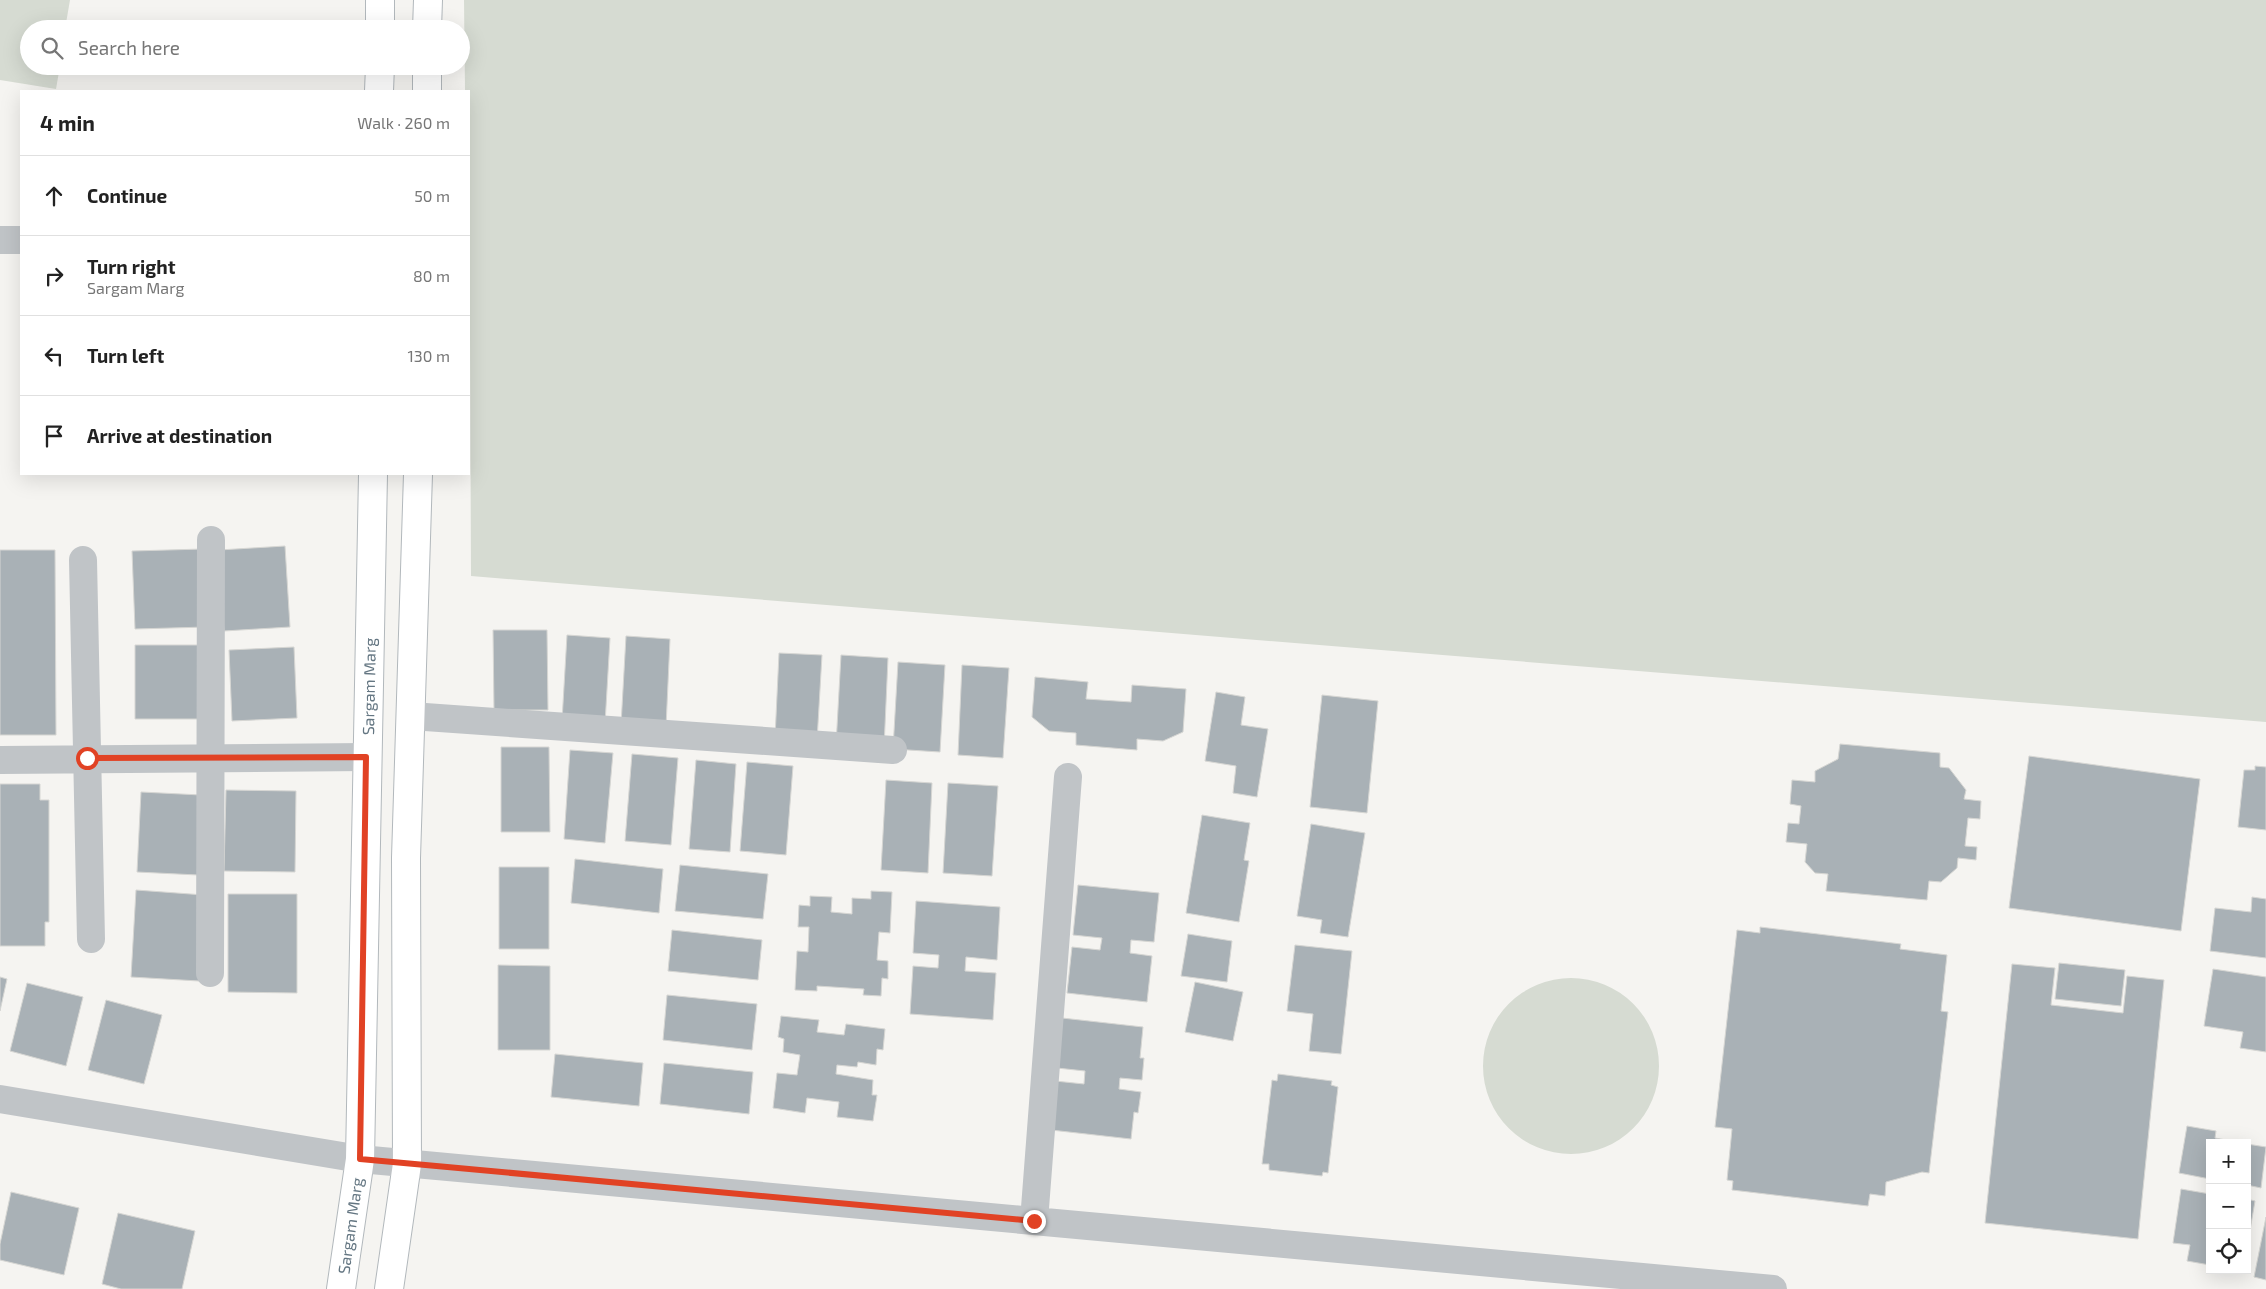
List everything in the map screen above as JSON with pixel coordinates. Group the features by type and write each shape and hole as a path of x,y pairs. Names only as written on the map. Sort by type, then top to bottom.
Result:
{"main road":[{"path":"380,0 380,20"},
{"path":"427,20 428,0"},
{"path":"379,90 380,75"},
{"path":"426,90 427,75"},
{"name":"Sargam Marg","path":"341,1289 360,1159 366,757 373,475"},
{"path":"389,1289 407,1164 406,858 418,475"}],"street":[{"path":"0,240 20,240"},
{"path":"210,973 211,540"},
{"path":"83,560 91,939"},
{"path":"411,716 892,750"},
{"path":"0,760 366,757"},
{"path":"1034,1221 1068,777"},
{"path":"0,1099 360,1159 1773,1289"}],"shaded area":[{"path":"0,0 70,0 67,20 20,20 20,75 58,75 56,89 0,80"},
{"path":"464,0 2266,0 2266,722 471,576 470,90 465,90 465,75 470,75 470,20 464,20"},
{"path":"1571,978 1605,985 1627,998 1639,1010 1655,1040 1659,1066 1652,1100 1639,1122 1627,1134 1597,1150 1571,1154 1537,1147 1515,1134 1503,1122 1487,1092 1483,1066 1490,1032 1503,1010 1515,998 1545,982"}],"building":[{"path":"285,546 290,627 224,631 219,550"},
{"path":"203,549 206,627 135,629 132,551"},
{"path":"0,550 55,550 56,735 0,735"},
{"path":"493,630 547,630 548,710 494,710"},
{"path":"567,635 610,638 605,724 562,721"},
{"path":"626,636 670,639 666,727 621,725"},
{"path":"135,645 202,645 202,719 135,719"},
{"path":"294,647 297,718 232,721 229,650"},
{"path":"779,653 822,655 817,741 775,738"},
{"path":"841,655 888,658 884,748 836,745"},
{"path":"898,662 945,665 940,752 893,749"},
{"path":"962,665 1009,668 1003,758 958,755"},
{"path":"1035,677 1088,682 1086,699 1131,702 1132,685 1186,689 1183,732 1163,741 1137,739 1137,750 1076,745 1076,733 1049,731 1032,717"},
{"path":"1216,692 1245,697 1241,725 1268,729 1257,797 1233,793 1236,766 1205,761"},
{"path":"1322,695 1378,701 1367,813 1310,807"},
{"path":"1840,744 1940,753 1940,767 1949,768 1966,790 1964,799 1981,801 1980,819 1968,818 1965,846 1977,847 1976,860 1958,858 1957,868 1941,882 1929,881 1927,900 1826,891 1828,874 1815,873 1805,862 1807,844 1786,842 1788,823 1799,824 1801,806 1790,804 1792,780 1815,782 1815,771 1838,759"},
{"path":"501,747 549,747 550,832 501,832"},
{"path":"570,750 613,753 605,843 564,839"},
{"path":"632,754 678,758 671,845 625,841"},
{"path":"2029,756 2200,779 2181,931 2009,908"},
{"path":"696,760 736,764 730,852 689,849"},
{"path":"747,762 793,766 786,855 740,851"},
{"path":"2255,766 2266,767 2266,830 2238,827 2244,770 2255,770"},
{"path":"886,780 932,783 928,873 881,870"},
{"path":"948,783 998,786 992,876 943,873"},
{"path":"0,784 40,784 40,800 49,800 49,922 45,922 45,946 0,946"},
{"path":"226,790 296,791 295,872 224,871"},
{"path":"141,792 201,795 198,875 137,872"},
{"path":"1202,815 1250,823 1244,860 1249,861 1239,922 1186,913"},
{"path":"1311,824 1365,833 1348,937 1320,933 1322,920 1297,916"},
{"path":"575,859 663,869 659,913 571,903"},
{"path":"680,865 768,874 763,919 675,911"},
{"path":"499,867 549,867 549,949 499,949"},
{"path":"1078,885 1159,893 1154,942 1131,940 1130,953 1152,956 1147,1002 1067,993 1072,947 1100,950 1102,938 1073,935"},
{"path":"136,890 204,895 199,981 131,977"},
{"path":"871,891 892,892 890,933 879,932 877,960 888,961 888,979 882,978 881,996 863,995 864,989 817,986 817,991 795,990 797,951 808,952 809,927 798,927 799,905 810,906 810,896 832,897 831,912 852,914 852,898 871,899"},
{"path":"228,894 297,894 297,993 228,992"},
{"path":"2252,897 2266,899 2266,958 2210,951 2215,908 2251,912"},
{"path":"916,901 1000,907 997,960 966,957 965,971 996,973 993,1020 910,1014 913,966 938,968 939,955 913,953"},
{"path":"1760,927 1901,944 1900,949 1947,955 1941,1011 1948,1012 1929,1173 1922,1172 1886,1182 1885,1196 1870,1194 1868,1206 1732,1190 1733,1181 1727,1180 1732,1129 1715,1127 1737,930 1760,933"},
{"path":"672,930 762,940 758,980 668,971"},
{"path":"1188,934 1232,941 1227,982 1181,976"},
{"path":"1295,945 1352,951 1341,1054 1309,1051 1313,1014 1287,1011"},
{"path":"2059,963 2125,970 2121,1006 2055,999"},
{"path":"2012,964 2055,968 2051,1005 2123,1013 2127,976 2164,980 2138,1239 1985,1223"},
{"path":"498,965 550,966 550,1050 498,1050"},
{"path":"2213,969 2266,977 2266,1052 2240,1048 2243,1032 2204,1026"},
{"path":"0,977 7,979 0,1011"},
{"path":"1195,982 1243,992 1233,1041 1185,1032"},
{"path":"27,983 83,997 66,1066 10,1051"},
{"path":"667,995 757,1004 752,1050 663,1040"},
{"path":"106,1000 162,1015 144,1084 88,1070"},
{"path":"781,1016 819,1020 817,1032 844,1035 846,1024 885,1029 883,1050 877,1049 876,1065 858,1062 857,1067 837,1065 836,1074 873,1080 872,1095 877,1095 873,1121 837,1117 839,1102 807,1098 805,1113 773,1108 777,1073 797,1075 800,1055 783,1052 784,1039 778,1037"},
{"path":"1062,1018 1143,1027 1140,1058 1144,1058 1142,1080 1120,1078 1119,1089 1141,1092 1138,1113 1134,1112 1131,1139 1051,1130 1055,1081 1084,1084 1085,1071 1057,1068"},
{"path":"555,1054 643,1063 639,1106 551,1097"},
{"path":"664,1063 753,1072 749,1114 660,1104"},
{"path":"1278,1074 1332,1081 1331,1085 1338,1087 1328,1173 1323,1172 1322,1176 1269,1170 1269,1164 1262,1164 1272,1080 1277,1081"},
{"path":"2187,1126 2216,1131 2215,1138 2220,1139 2206,1139 2206,1178 2179,1173"},
{"path":"2251,1145 2266,1147 2261,1188 2251,1186"},
{"path":"2181,1189 2206,1193 2206,1264 2187,1261 2190,1245 2173,1243"},
{"path":"11,1192 79,1208 64,1275 0,1260 0,1244"},
{"path":"2251,1200 2255,1201 2251,1224"},
{"path":"118,1213 195,1231 182,1289 121,1289 102,1284"},
{"path":"2266,1217 2266,1280 2254,1277"}],"route":[{"path":"87,758 366,757 360,1159 1034,1221"}]}
